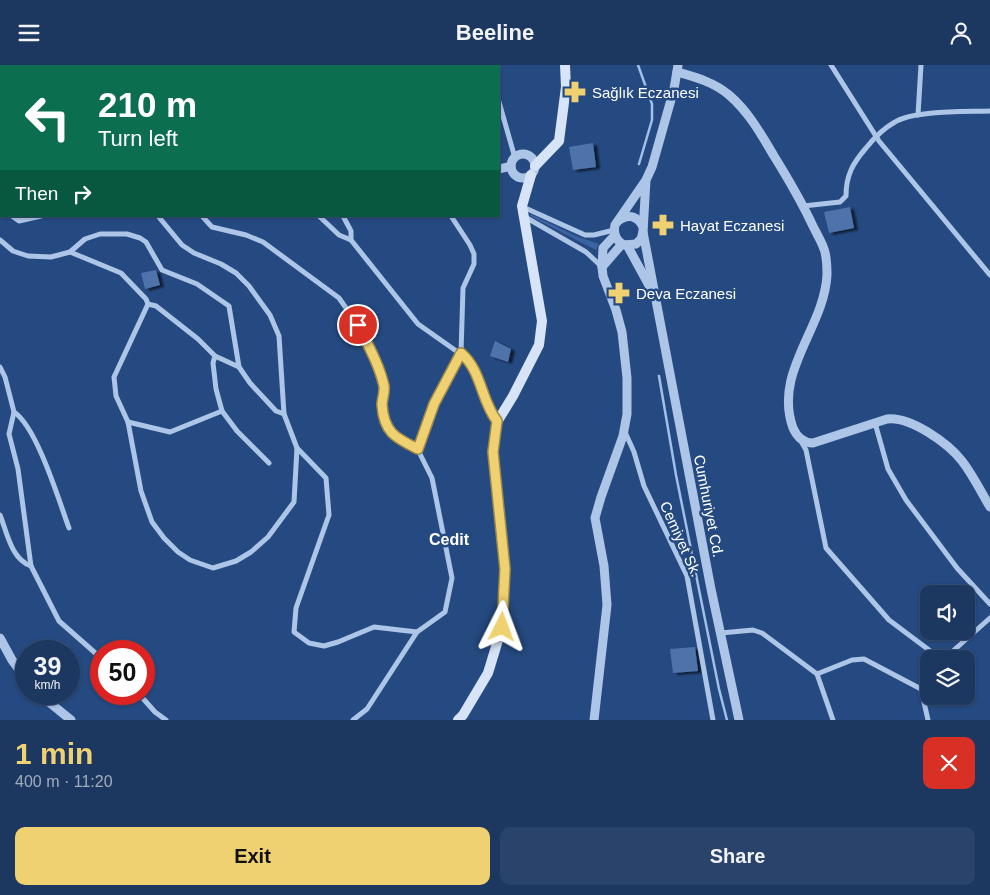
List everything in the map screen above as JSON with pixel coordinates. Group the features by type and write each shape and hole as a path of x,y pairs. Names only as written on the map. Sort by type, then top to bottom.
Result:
{"main road":[{"path":"458,720 488,673 502,627 505,569 493,452 497,421 513,396 539,345 542,321 522,206 533,171 559,141 566,87 565,65"}],"street":[{"path":"831,65 876,136 990,275"},
{"path":"918,115 921,65"},
{"path":"594,720 607,605 604,566 595,518 625,432 628,414 622,332 616,309 603,276 603,248 614,232 618,221 646,180 666,121 677,68 712,84 730,96 744,110 803,206 824,249 827,277 822,300 795,365 788,391 794,431 807,443 813,443 893,418 910,422 949,449 962,461 990,507"},
{"path":"500,106 513,162 514,175 528,177 533,171 534,162 528,155 519,155 513,162 500,168"},
{"path":"803,206 840,202 846,196 846,187 854,162 876,136 896,121 918,115 990,111"},
{"name":"Cumhuriyet Cd.","path":"646,180 643,230 739,720"},
{"path":"522,206 585,235 614,232"},
{"path":"602,267 625,245 638,242 643,230 640,221 634,217 626,216 618,221"},
{"path":"13,217 19,221 37,217"},
{"path":"70,252 121,273 146,299 148,304 114,377 116,396 128,422 141,491 152,521 178,553 190,560 213,568 236,561 251,552 268,537 294,502 297,448 284,413 279,336 270,315 249,286 236,273 221,264 194,253 182,245 159,217"},
{"path":"203,217 212,227 246,235 263,242 339,298 358,325 377,364 385,388 382,404 386,427 397,439 418,449 432,478 452,578 445,612 417,632 366,709 353,720"},
{"path":"320,217 339,235 351,240 418,324 461,353 469,361 481,385 490,413 497,421"},
{"path":"344,217 351,231 351,240"},
{"path":"418,449 434,404 461,353 463,288 474,264 474,254 452,217"},
{"path":"524,217 586,252 602,267"},
{"path":"614,232 618,241 625,245 655,296"},
{"path":"0,240 14,251 28,256 51,257 70,252 85,239 100,234 127,234 140,238 146,242 162,270 197,284 229,307 239,367 250,383 276,411 284,413"},
{"path":"148,304 156,306 198,339 215,356 239,367"},
{"path":"215,356 213,363 216,389 222,411 237,431 269,463"},
{"path":"0,367 5,377 14,412 9,434 18,469 31,566 59,621 90,648"},
{"path":"128,422 170,432 222,411"},
{"path":"14,412 21,416 38,447 69,528"},
{"path":"875,423 888,469 906,500 957,568 990,604"},
{"name":"Cemiyet Sk.","path":"625,432 634,452 644,486 687,576 713,720"},
{"path":"800,438 806,450 826,548 889,620 931,650"},
{"path":"297,448 326,478 329,515 296,608 294,632 310,643 324,646 338,643 374,627 417,632"},
{"path":"0,515 16,555 24,563 31,566"},
{"path":"953,650 990,618"},
{"path":"721,633 753,630 762,633 817,674 833,720"},
{"path":"0,639 15,664"},
{"path":"817,674 852,661 864,659 920,688"},
{"path":"53,705 71,720"},
{"path":"149,705 166,720"},
{"path":"925,705 928,720"}],"shaded area":[{"path":"531,214 578,237 599,244 596,250 530,216"}],"building":[{"path":"593,143 596,167 573,170 569,147"},
{"path":"850,207 854,228 829,233 824,212"},
{"path":"156,270 160,285 145,289 141,273"},
{"path":"495,341 511,349 508,362 490,356"},
{"path":"695,647 698,671 673,673 670,649"}],"waterway":[{"path":"638,65 652,104 652,120 639,164"},
{"path":"659,376 676,475 719,689 727,720"}],"place":[{"name":"Sağlık Eczanesi","path":"575,92"},
{"name":"Hayat Eczanesi","path":"663,225"},
{"name":"Deva Eczanesi","path":"619,293"}],"district":[{"name":"Cedit","path":"449,539"}],"route":[{"path":"358,325 377,364 385,388 382,404 386,427 397,439 418,449 434,404 461,353 469,361 481,385 490,413 497,421 493,452 505,569 502,627"}]}
